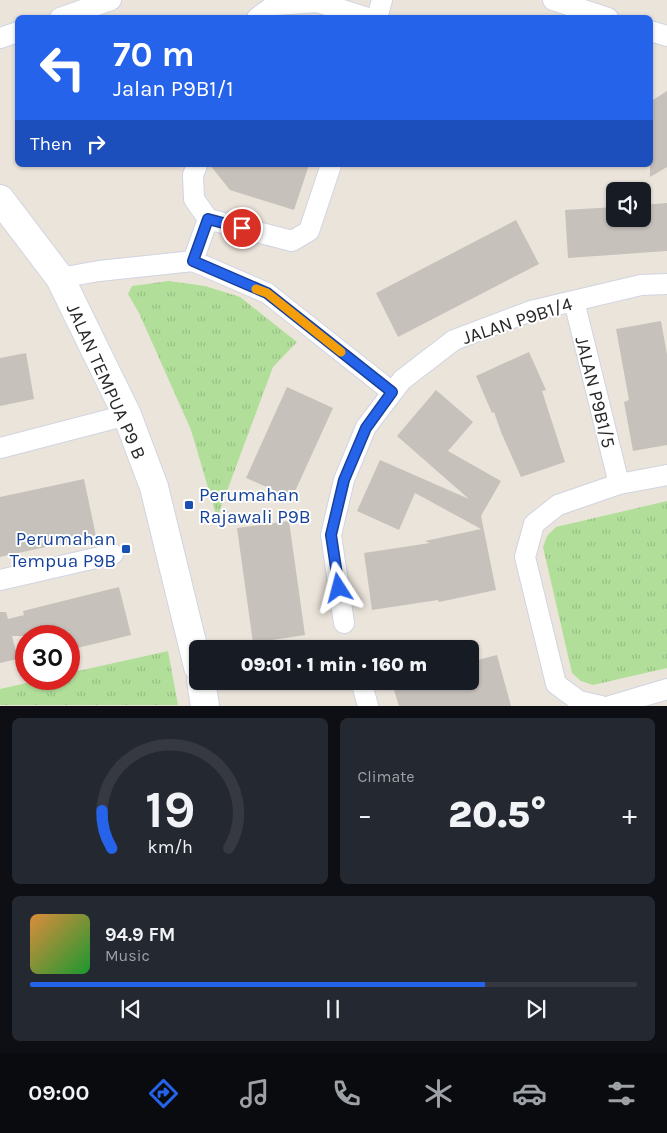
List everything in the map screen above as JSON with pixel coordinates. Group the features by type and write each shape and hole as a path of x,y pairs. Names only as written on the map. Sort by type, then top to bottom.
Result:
{"street":[{"path":"68,15 111,0"},
{"path":"378,15 382,0"},
{"path":"553,0 599,15"},
{"path":"261,15 275,5 316,2 358,15"},
{"path":"653,32 667,36"},
{"path":"0,38 15,33"},
{"path":"196,167 193,175 194,200 208,219 292,242 310,231 330,167"},
{"name":"JALAN TEMPUA P9 B","path":"0,199 60,278 127,414 154,487 191,640"},
{"path":"193,261 208,219"},
{"path":"60,278 99,271 193,261 267,293 392,392"},
{"name":"JALAN P9B1/4","path":"344,623 331,535 344,480 366,428 402,380 454,340 531,311 641,285 667,284"},
{"name":"JALAN P9B1/5","path":"574,301 618,484"},
{"path":"0,448 127,414"},
{"path":"601,706 579,701 556,684 525,557 534,524 558,506 618,484 667,475"},
{"path":"0,580 113,554"},
{"path":"202,690 205,706"},
{"path":"364,690 368,706"},
{"path":"610,706 657,696"}],"green space":[{"path":"169,281 205,286 240,297 297,342 273,367 217,518 191,430 139,313 128,294 132,286"},
{"path":"667,501 667,668 593,685 581,681 572,673 543,547 547,536 556,527"},
{"path":"168,651 178,705 0,705 0,689 15,686 15,690 80,690 80,671"}],"building":[{"path":"667,91 667,167 650,177 650,167 653,167 653,100"},
{"path":"212,167 308,167 294,210 230,190"},
{"path":"667,203 667,251 568,258 565,210 606,208 606,227 651,227 651,204"},
{"path":"516,220 539,264 398,337 376,293"},
{"path":"661,321 667,355 667,445 633,451 624,402 629,400 616,329"},
{"path":"529,352 546,390 542,391 565,462 521,477 494,412 492,413 476,376"},
{"path":"26,353 34,399 0,406 0,358"},
{"path":"287,387 333,408 292,498 246,478"},
{"path":"436,390 473,422 448,451 501,481 481,516 496,590 439,602 438,600 372,610 364,553 430,543 425,541 481,529 415,493 399,530 357,511 380,460 469,499 397,436"},
{"path":"84,479 96,536 0,557 0,497"},
{"path":"289,521 305,635 272,640 253,640 237,528"},
{"path":"119,587 131,635 80,647 80,625 15,625 15,636 12,636 15,648 15,660 0,663 0,612 6,612 8,619 24,615 23,611"},
{"path":"497,655 511,706 399,706 394,690 479,690 479,660"}],"slow traffic":[{"path":"256,289 267,293 341,352"}],"place":[{"name":"Perumahan Rajawali P9B","path":"189,505"},
{"name":"Perumahan Tempua P9B","path":"126,549"}],"route":[{"path":"242,228 208,219 193,261 267,293 392,392 366,428 344,480 331,535 339,588"}]}
